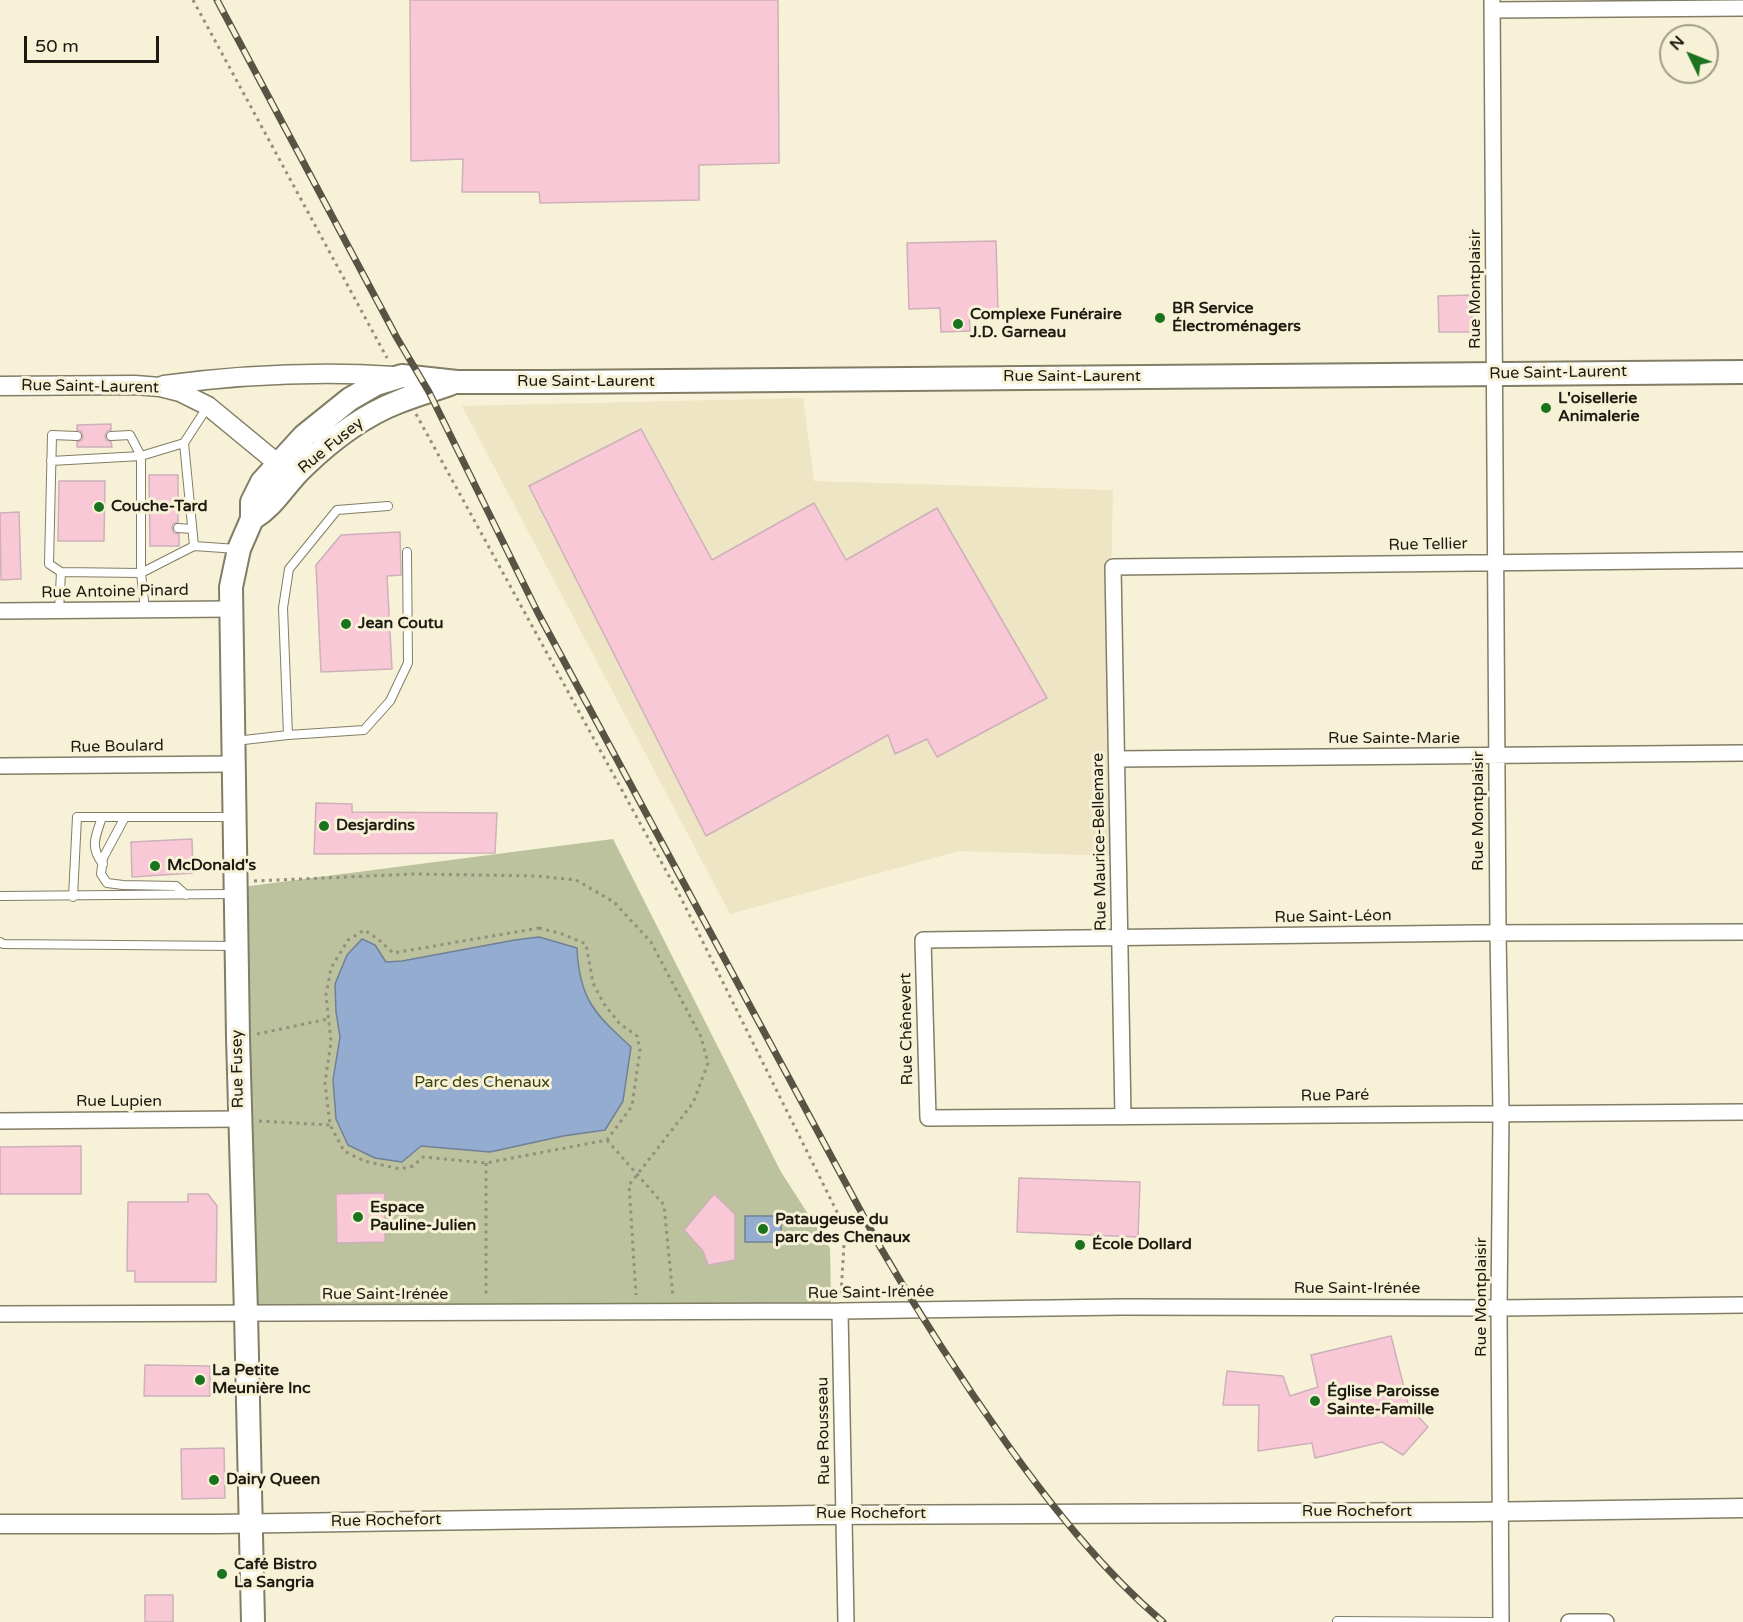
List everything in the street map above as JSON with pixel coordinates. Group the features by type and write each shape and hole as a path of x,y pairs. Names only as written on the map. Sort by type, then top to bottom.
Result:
{"main road":[{"name":"Rue Saint-Laurent","path":"400,376 457,382 1743,372"},
{"name":"Rue Fusey","path":"253,1622 239,1119 232,579 239,549 252,519 273,504 285,470 318,424 350,399 376,384 400,376"},
{"name":"Rue Fusey","path":"285,470 321,450 373,413 457,382"}],"street":[{"path":"1492,5 1743,8"},
{"name":"Rue Montplaisir","path":"1492,5 1501,1113 1499,1308 1502,1622"},
{"path":"150,386 218,378 350,373 400,376"},
{"name":"Rue Saint-Laurent","path":"0,386 150,386 188,395 208,406 285,470"},
{"name":"Rue Tellier","path":"1113,567 1743,560"},
{"name":"Rue Maurice-Bellemare","path":"1113,567 1123,1117"},
{"name":"Rue Antoine Pinard","path":"0,611 231,609"},
{"name":"Rue Sainte-Marie","path":"1117,759 1743,753"},
{"name":"Rue Boulard","path":"0,766 234,764"},
{"name":"Rue Saint-Léon","path":"923,940 1743,932"},
{"name":"Rue Chênevert","path":"923,940 927,1118"},
{"name":"Rue Paré","path":"927,1118 1743,1112"},
{"name":"Rue Lupien","path":"0,1121 239,1119"},
{"name":"Rue Saint-Irénée","path":"0,1314 1743,1305"},
{"name":"Rue Rousseau","path":"840,1311 846,1622"},
{"name":"Rue Rochefort","path":"0,1524 1743,1508"},
{"path":"1569,1622 1606,1622"}],"lane":[{"path":"194,546 184,443 208,406"},
{"path":"77,436 52,435 49,564 61,572 141,573 194,546 239,549"},
{"path":"111,436 130,435 141,456 145,491 141,573 145,610"},
{"path":"51,461 141,456 184,443"},
{"path":"178,494 189,495"},
{"path":"288,735 283,608 289,569 337,510 388,506"},
{"path":"178,528 192,529"},
{"path":"234,741 364,730 390,700 408,663 407,552"},
{"path":"59,611 61,572"},
{"path":"73,897 77,817 235,816"},
{"path":"102,817 94,847 95,854 103,864"},
{"path":"125,817 113,838 103,864 101,874 107,883 176,886 186,895"},
{"path":"0,896 186,895 235,888"},
{"path":"0,942 3,944 236,946"},
{"path":"1337,1622 1492,1622"}],"path":[{"path":"193,0 400,376"},
{"path":"407,399 681,898 844,1228 840,1311"},
{"path":"235,888 414,874 537,876 576,880 614,902 651,942 701,1037 708,1063 693,1103 636,1173 629,1185 637,1312"},
{"path":"539,928 562,934 586,944 593,983 604,1004 620,1024 637,1036 640,1050 632,1106 607,1140 486,1163 423,1157 413,1166 400,1169 364,1161 344,1151 330,1125 325,1083 331,1042 328,1019 326,995 331,968 348,939 364,930 393,953 539,928"},
{"path":"238,1038 328,1019"},
{"path":"239,1119 330,1125"},
{"path":"607,1140 664,1205 674,1311"},
{"path":"486,1163 486,1312"}],"shaded area":[{"path":"803,398 814,481 1113,490 1107,760 1114,856 959,851 730,914 462,406"}],"green space":[{"name":"Parc des Chenaux","path":"613,839 781,1172 830,1248 831,1305 258,1310 242,887"}],"water":[{"path":"539,937 577,948 581,980 591,1004 608,1025 631,1047 623,1101 605,1130 563,1136 490,1152 421,1146 402,1162 375,1158 348,1145 336,1119 333,1080 340,1037 335,984 347,955 362,939 375,945 386,962"},
{"name":"Pataugeuse du parc des Chenaux","path":"745,1216 781,1216 781,1242 745,1242"}],"building":[{"path":"410,0 778,0 779,163 699,165 699,200 540,203 539,192 462,192 463,159 411,161"},
{"path":"996,241 998,309 969,310 970,331 941,332 940,308 909,309 907,243"},
{"path":"1472,295 1472,332 1439,332 1438,296"},
{"path":"111,424 111,430 107,431 105,436 106,440 111,442 112,447 77,447 77,442 82,440 83,436 81,431 77,430 77,425"},
{"path":"641,429 712,560 814,503 846,560 937,508 1047,698 937,757 927,739 895,754 888,735 706,836 529,486"},
{"path":"149,475 178,475 178,522 173,524 172,528 174,533 179,534 179,546 150,546"},
{"path":"59,481 105,481 104,541 58,541"},
{"path":"19,512 21,579 1,580 0,513"},
{"path":"400,532 401,575 387,576 392,669 321,672 316,565 341,535"},
{"path":"316,803 352,804 352,812 497,813 495,853 314,854"},
{"path":"192,839 193,873 132,877 131,842"},
{"path":"81,1146 81,1194 0,1194 0,1147"},
{"path":"1019,1178 1140,1182 1138,1237 1017,1232"},
{"path":"385,1193 385,1242 337,1243 336,1194"},
{"path":"188,1194 208,1194 217,1206 216,1282 135,1282 135,1271 127,1271 128,1202 188,1202"},
{"path":"714,1194 735,1214 735,1260 708,1265 703,1251 684,1230"},
{"name":"Église Paroisse Sainte-Famille","path":"1391,1336 1409,1407 1428,1427 1403,1455 1382,1442 1315,1458 1312,1443 1258,1451 1259,1405 1223,1405 1227,1371 1283,1376 1290,1396 1318,1387 1311,1355"},
{"path":"145,1365 210,1366 210,1396 144,1396"},
{"path":"224,1448 225,1498 182,1499 181,1449"},
{"path":"145,1595 173,1595 173,1622 145,1622"}],"railway":[{"path":"217,0 397,338 429,392 538,613 879,1245 957,1371 1024,1468 1099,1560 1163,1622"}],"place":[{"name":"BR Service Électroménagers","path":"1160,318"},
{"name":"Complexe Funéraire J.D. Garneau","path":"958,324"},
{"name":"L'oisellerie Animalerie","path":"1546,408"},
{"name":"Couche-Tard","path":"99,507"},
{"name":"Jean Coutu","path":"346,624"},
{"name":"Desjardins","path":"324,826"},
{"name":"McDonald's","path":"155,866"},
{"name":"Espace Pauline-Julien","path":"358,1217"},
{"name":"Pataugeuse du parc des Chenaux","path":"763,1229"},
{"name":"École Dollard","path":"1080,1245"},
{"name":"La Petite Meunière Inc","path":"200,1380"},
{"name":"Église Paroisse Sainte-Famille","path":"1315,1401"},
{"name":"Dairy Queen","path":"214,1480"},
{"name":"Café Bistro La Sangria","path":"222,1574"}]}
